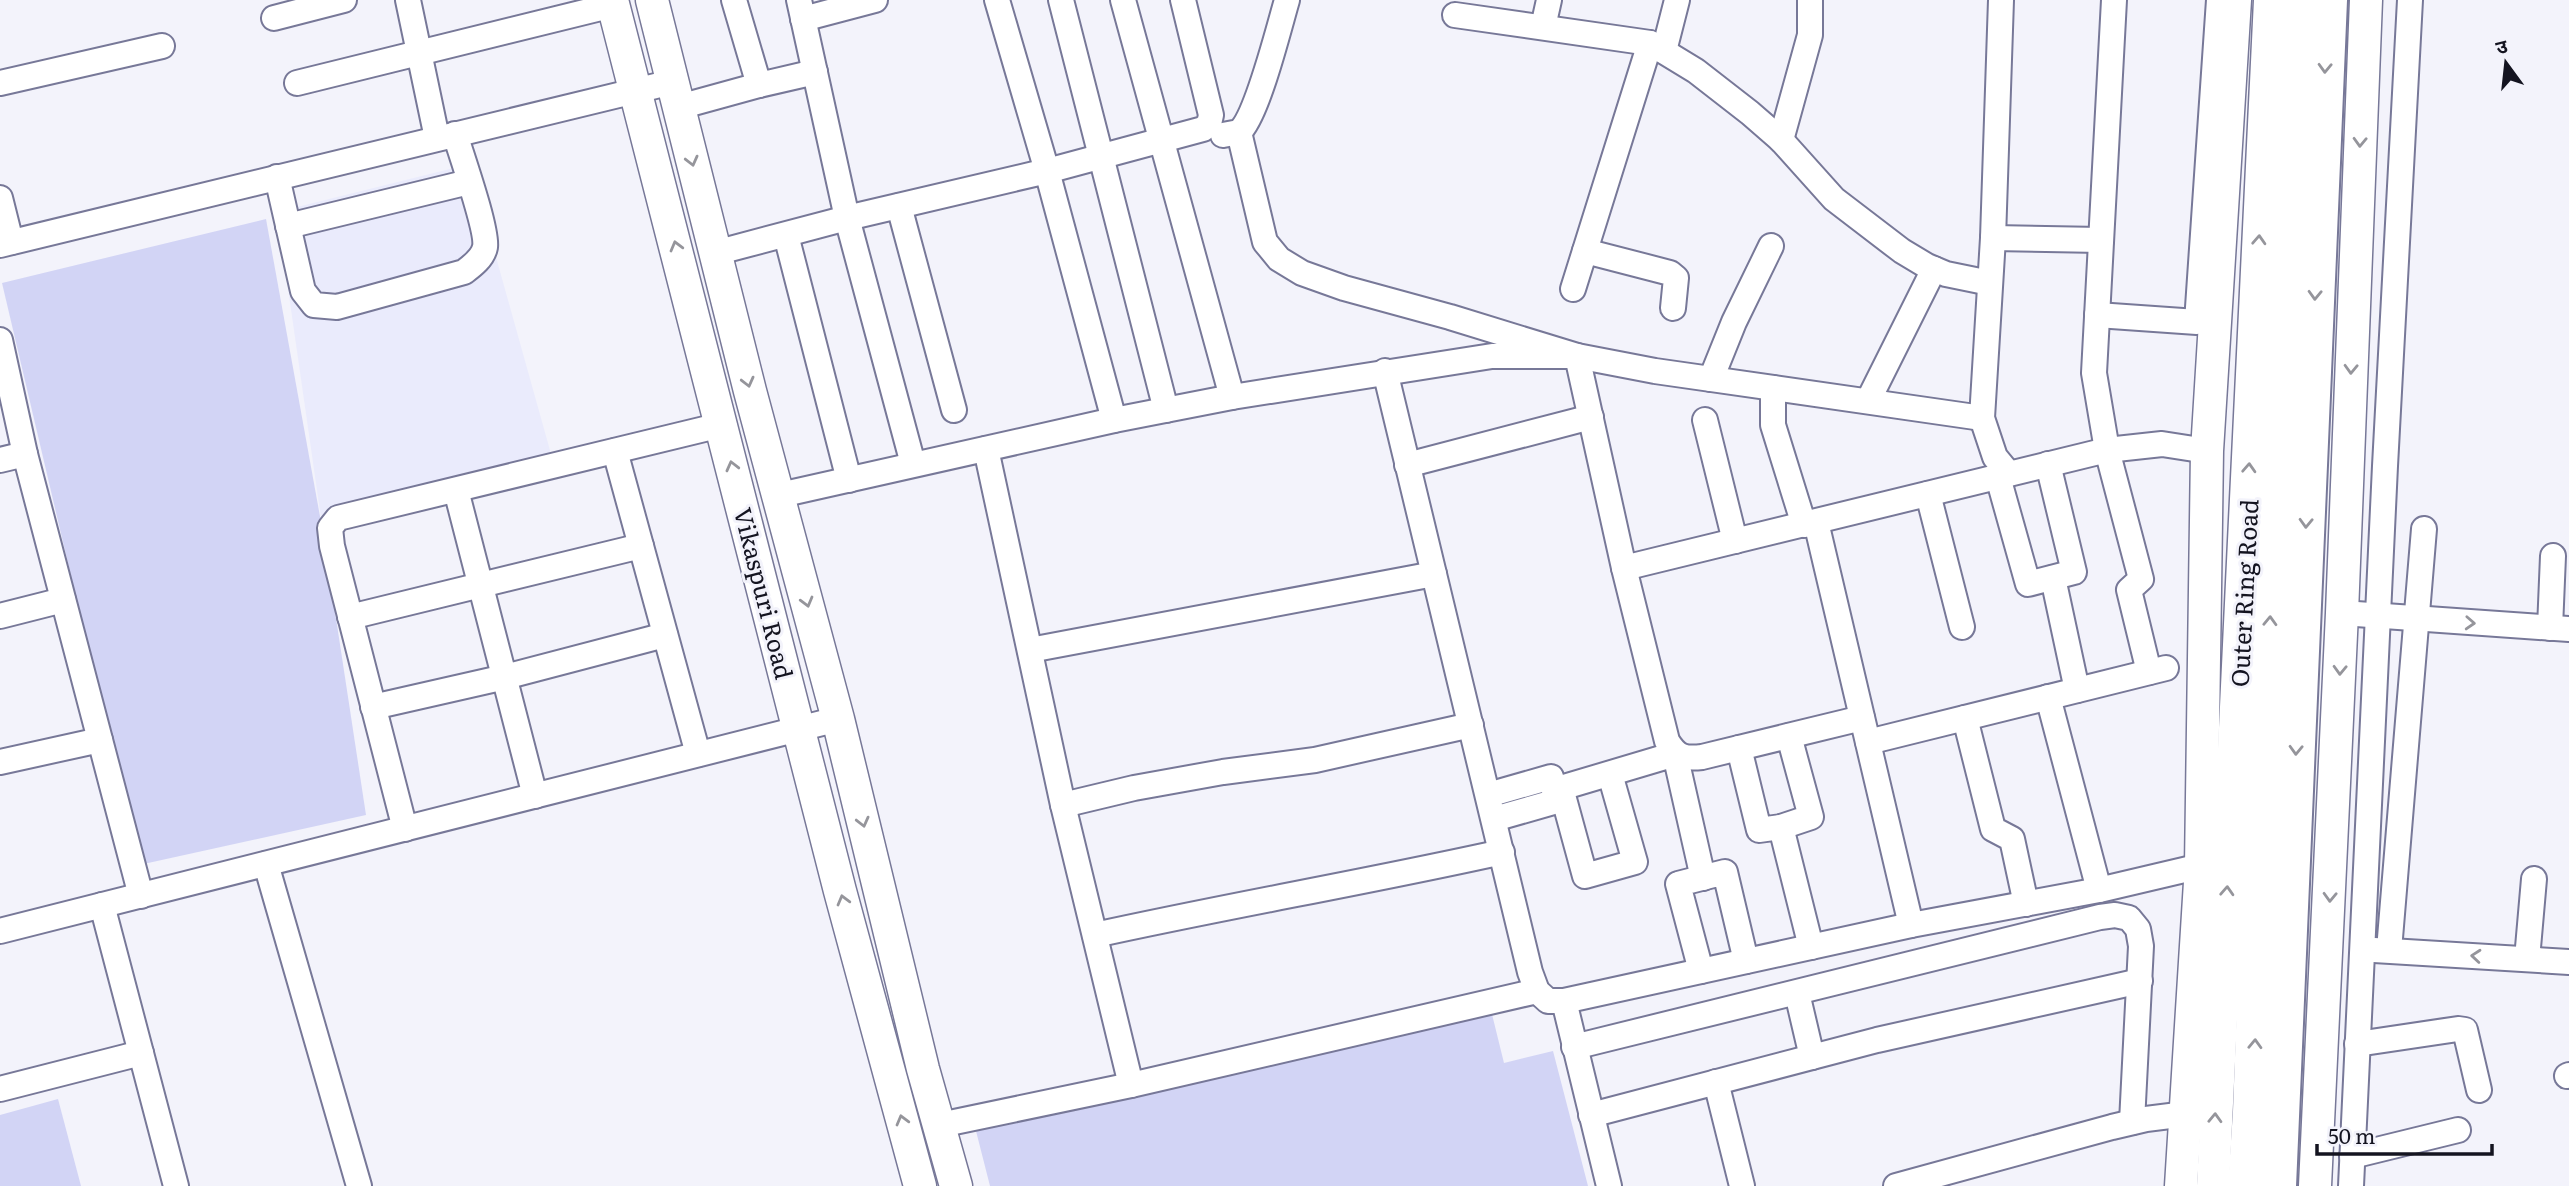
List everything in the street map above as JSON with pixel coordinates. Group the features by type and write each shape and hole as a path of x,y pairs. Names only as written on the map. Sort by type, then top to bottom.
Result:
{"main road":[{"name":"Outer Ring Road","path":"2247,1186 2252,1112 2293,0"},
{"path":"2277,1186 2328,0"}],"street":[{"path":"274,18 344,0"},
{"path":"277,177 303,291 314,304 337,307 464,272 477,262 485,247 480,221 469,182 446,136 419,51 408,0"},
{"name":"Vikaspuri Road","path":"652,0 715,253 838,719 923,1069 956,1186"},
{"path":"734,0 759,85"},
{"path":"874,0 801,9 847,218 913,464"},
{"path":"997,0 1115,420"},
{"path":"1061,0 1166,410"},
{"path":"1123,0 1232,397"},
{"path":"715,253 847,218 1047,171 1203,129 1209,124 1210,115 1183,0"},
{"path":"1203,129 1223,135 1239,132 1249,118 1287,0"},
{"path":"1543,27 1549,0"},
{"path":"1573,289 1657,47 1677,0"},
{"path":"1781,140 1810,35 1810,0"},
{"path":"2001,0 1993,238 1982,418 2003,475 2028,584 2074,572 2048,464"},
{"path":"1868,742 2157,670 2129,590 2141,579 2107,450 2094,373 2114,0"},
{"path":"2097,315 2197,322 2219,0"},
{"path":"2181,1186 2201,866 2207,451 2235,0"},
{"name":"Outer Ring Road","path":"2213,1186 2270,0"},
{"path":"2315,1186 2342,613 2360,0"},
{"path":"2351,1186 2410,0"},
{"path":"296,83 613,2"},
{"name":"Vikaspuri Road","path":"613,2 799,729 920,1186"},
{"path":"1455,15 1657,47 1712,83 1781,140 1834,199 1902,251 1946,274 1990,283"},
{"path":"0,83 162,46"},
{"path":"0,198 5,243 635,90 676,94 759,85 815,72"},
{"path":"1239,132 1265,242 1279,259 1303,273 1344,288 1577,356 1711,379 1982,418"},
{"path":"288,226 469,182"},
{"path":"899,206 954,410"},
{"path":"786,235 849,480"},
{"path":"1993,238 2101,240"},
{"path":"1711,379 1734,322 1771,246"},
{"path":"1585,251 1670,273 1676,278 1673,308"},
{"path":"1868,401 1934,269"},
{"path":"0,340 24,454 141,896"},
{"path":"780,495 1115,420 1232,397 1492,356 1577,356"},
{"path":"1577,356 1624,568 1667,741 1675,754 1703,878"},
{"path":"1385,371 1537,991 1548,1001 1564,1001 1911,925 2099,890 2201,866"},
{"path":"1773,388 1773,425 1810,523 1868,742 1911,925"},
{"path":"1408,465 1591,417"},
{"path":"1705,420 1735,541"},
{"path":"405,829 332,547 330,528 338,518 721,425"},
{"path":"1624,568 2107,450 2162,444 2207,451"},
{"path":"986,449 1063,806 1131,1085"},
{"path":"615,451 698,754"},
{"path":"0,460 24,454"},
{"path":"456,490 535,796"},
{"path":"1928,494 1962,627"},
{"path":"2389,950 2424,529"},
{"path":"350,617 641,546"},
{"path":"2342,613 2559,628 2553,556"},
{"path":"1030,650 1434,574"},
{"path":"2053,578 2077,690"},
{"path":"0,616 63,600"},
{"path":"373,707 505,677 665,635"},
{"path":"2048,697 2099,890"},
{"path":"1558,789 1675,754 1686,759 1861,718"},
{"path":"1965,718 1993,830 2012,839 2026,904"},
{"path":"0,931 838,719"},
{"path":"1063,806 1134,788 1223,772 1314,760 1471,725"},
{"path":"1739,748 1759,830 1781,827 1811,817 1789,736"},
{"path":"0,762 100,740"},
{"path":"1488,795 1551,778 1558,789 1585,876 1635,862 1610,774"},
{"path":"1494,819 1557,801 1558,789"},
{"path":"1781,827 1811,947"},
{"path":"1096,935 1288,895 1378,880 1502,852"},
{"path":"266,864 359,1186"},
{"path":"1701,971 1678,884 1725,872 1746,961"},
{"path":"2527,960 2534,879"},
{"path":"102,905 176,1186"},
{"path":"1574,1046 2115,915 2129,918 2138,929 2141,946 2132,1122"},
{"path":"2361,951 2389,950 2569,962"},
{"path":"1591,1115 1952,1022 2140,981"},
{"path":"940,1125 1131,1085 1537,991"},
{"path":"1797,993 1812,1057"},
{"path":"1564,1001 1609,1186"},
{"path":"2357,1044 2465,1030 2479,1090"},
{"path":"0,1089 141,1053"},
{"path":"1717,1082 1742,1186"},
{"path":"1896,1186 2132,1122 2186,1114"},
{"path":"2352,1156 2458,1130"}],"shaded area":[{"path":"470,164 558,479 323,532 277,212"},
{"path":"266,219 323,533 366,815 139,865 2,283"},
{"path":"1488,998 1504,1063 1553,1051 1588,1186 990,1186 976,1131"},
{"path":"58,1099 81,1186 0,1186 0,1115"}]}
